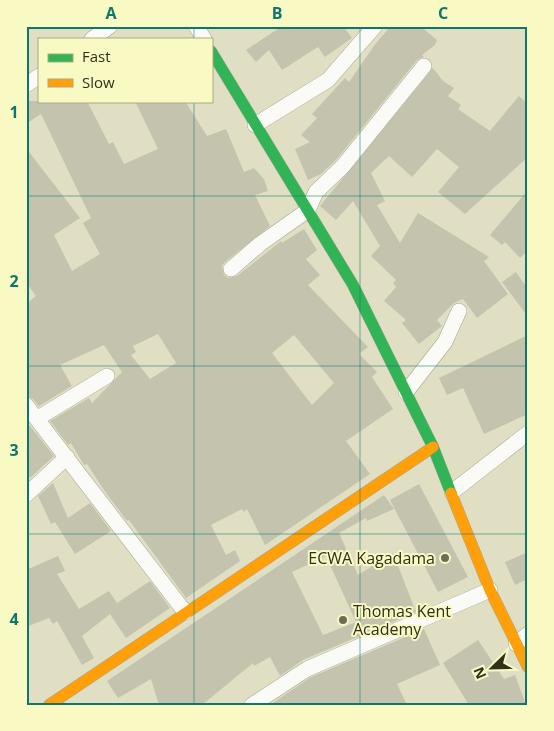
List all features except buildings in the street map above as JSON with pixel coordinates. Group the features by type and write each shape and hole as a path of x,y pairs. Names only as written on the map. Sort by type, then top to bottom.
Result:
{"street":[{"path":"93,38 110,26"},
{"path":"196,26 203,38"},
{"path":"255,125 328,80 375,26"},
{"path":"212,54 353,285 433,447 490,590 522,639 528,667"},
{"path":"231,269 260,244 308,210 316,192 343,166 424,66"},
{"path":"26,85 38,77"},
{"path":"406,392 445,342 459,311"},
{"path":"38,418 107,376"},
{"path":"26,405 38,418 185,612"},
{"path":"452,492 528,433"},
{"path":"49,705 433,447"},
{"path":"26,495 67,457"},
{"path":"252,705 307,669 490,590"}],"traffic: fast":[{"path":"212,53 353,285 433,447 451,493"}],"traffic: slow":[{"path":"49,705 433,447"},
{"path":"451,493 490,590 528,667"}],"place":[{"name":"ECWA Kagadama","path":"445,558"},
{"name":"Thomas Kent Academy","path":"343,620"}]}
